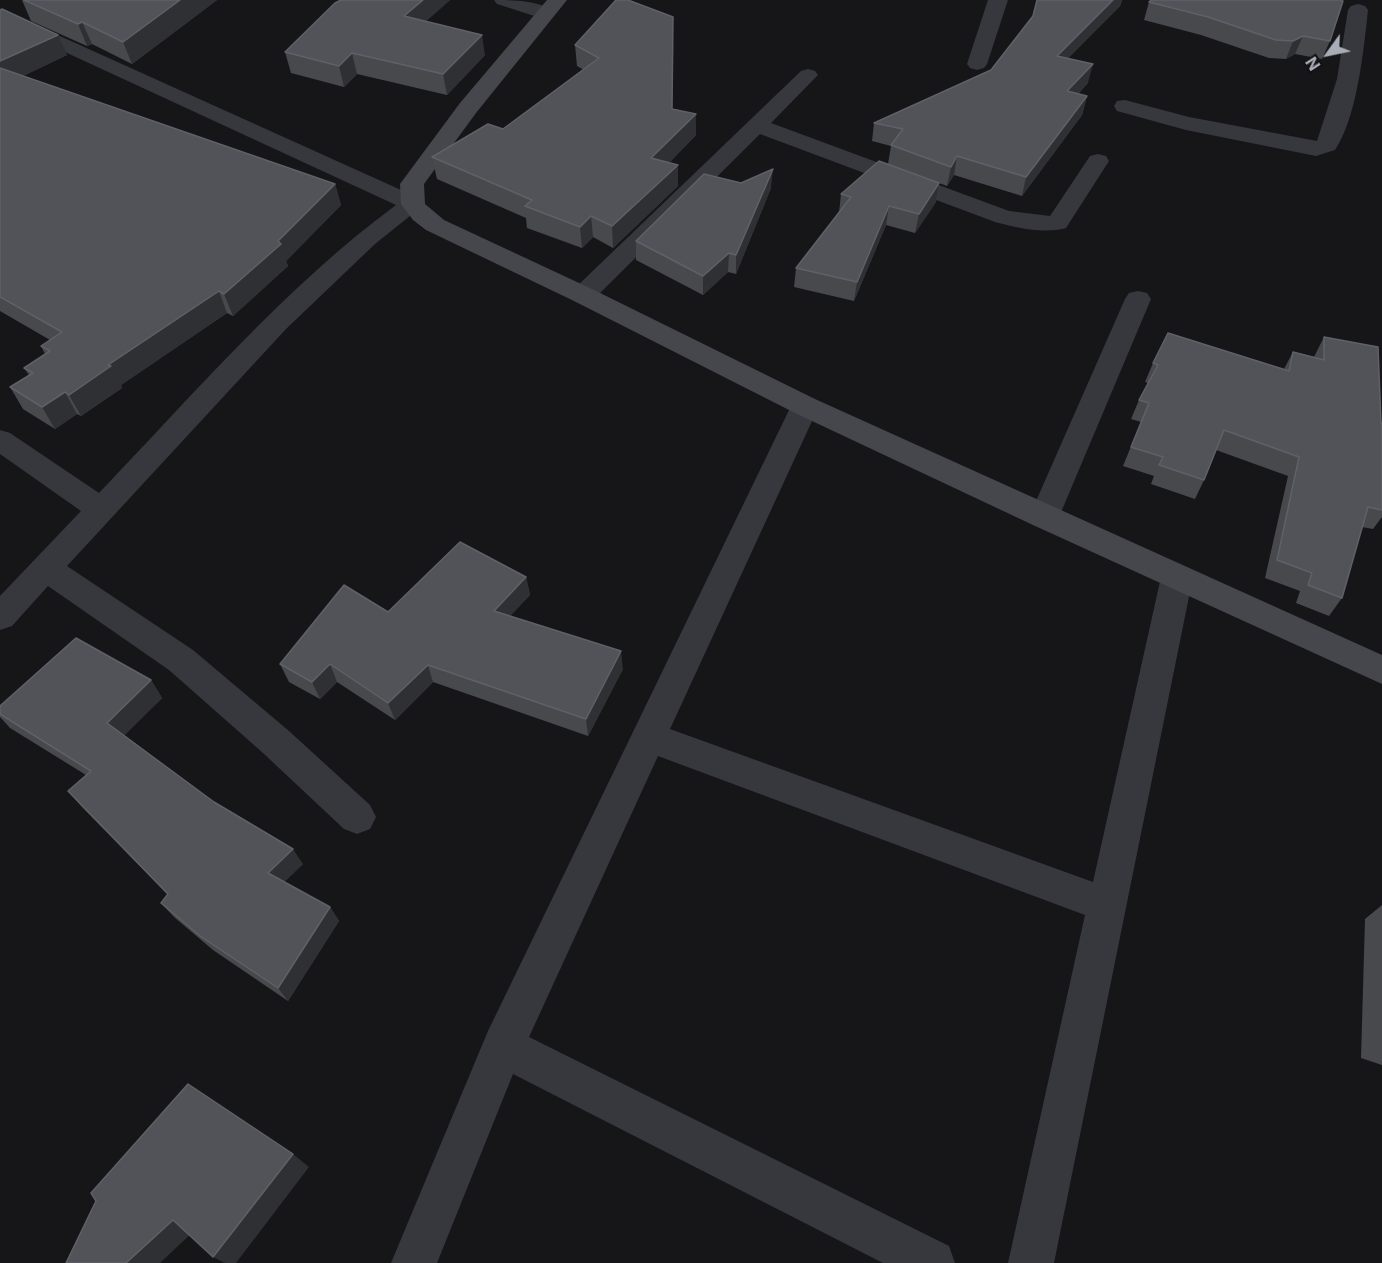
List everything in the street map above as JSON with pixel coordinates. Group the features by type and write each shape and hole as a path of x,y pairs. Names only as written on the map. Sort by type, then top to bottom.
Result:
{"street":[{"path":"504,0 551,6"},
{"path":"977,64 998,0"},
{"path":"413,204 412,184 468,108 551,6"},
{"path":"1125,106 1185,123 1316,149 1327,145 1341,112 1354,57 1358,10"},
{"path":"1,17 413,204 421,215 435,225 583,295 805,406 1044,518 1382,670"},
{"path":"583,295 808,75"},
{"path":"756,125 1003,217 1029,222 1057,223 1098,161"},
{"path":"0,617 285,315 366,239 413,204"},
{"path":"1044,518 1138,299"},
{"path":"414,1263 503,1046 805,406"},
{"path":"0,440 100,509"},
{"path":"45,568 181,660 276,742 357,817"},
{"path":"1031,1263 1177,577"},
{"path":"649,737 1107,905"},
{"path":"503,1046 932,1263"}],"building":[{"path":"24,0 180,0 123,42 82,22 78,24"},
{"path":"341,0 423,0 404,16 482,35 443,74 352,53 339,66 285,52 335,3"},
{"path":"616,0 628,0 673,17 672,109 696,114 651,158 678,165 612,226 591,216 580,227 525,206 532,200 432,157 488,124 503,129 599,58 575,45"},
{"path":"1037,0 1113,0 1057,56 1093,64 1067,91 1087,96 1026,177 957,156 951,167 891,145 903,129 874,123 991,70 1033,16"},
{"path":"1151,0 1343,1 1330,41 1303,36 1293,41 1276,40 1208,17 1149,2"},
{"path":"0,10 58,35 0,61"},
{"path":"0,68 335,184 278,241 281,244 224,294 219,291 108,365 111,366 69,395 65,392 42,407 10,387 33,373 24,368 50,351 41,346 62,332 0,297"},
{"path":"879,161 939,183 919,214 889,206 857,282 796,268 851,197 841,194"},
{"path":"773,169 736,255 729,253 703,276 636,241 704,174 741,183"},
{"path":"1168,333 1289,371 1293,352 1324,360 1324,337 1378,347 1382,423 1382,510 1368,507 1342,598 1308,585 1312,573 1277,560 1299,457 1224,430 1204,480 1159,465 1163,457 1131,447 1149,403 1139,400 1158,365 1153,363"},
{"path":"460,542 526,577 494,611 621,651 586,719 428,665 388,703 330,664 312,682 280,664 344,585 388,612"},
{"path":"76,638 151,680 107,723 214,802 293,849 268,873 330,907 278,988 200,936 161,903 168,894 68,791 91,771 0,714 0,706"},
{"path":"188,1084 293,1154 213,1257 173,1220 126,1263 66,1263 96,1201 91,1193"}]}
